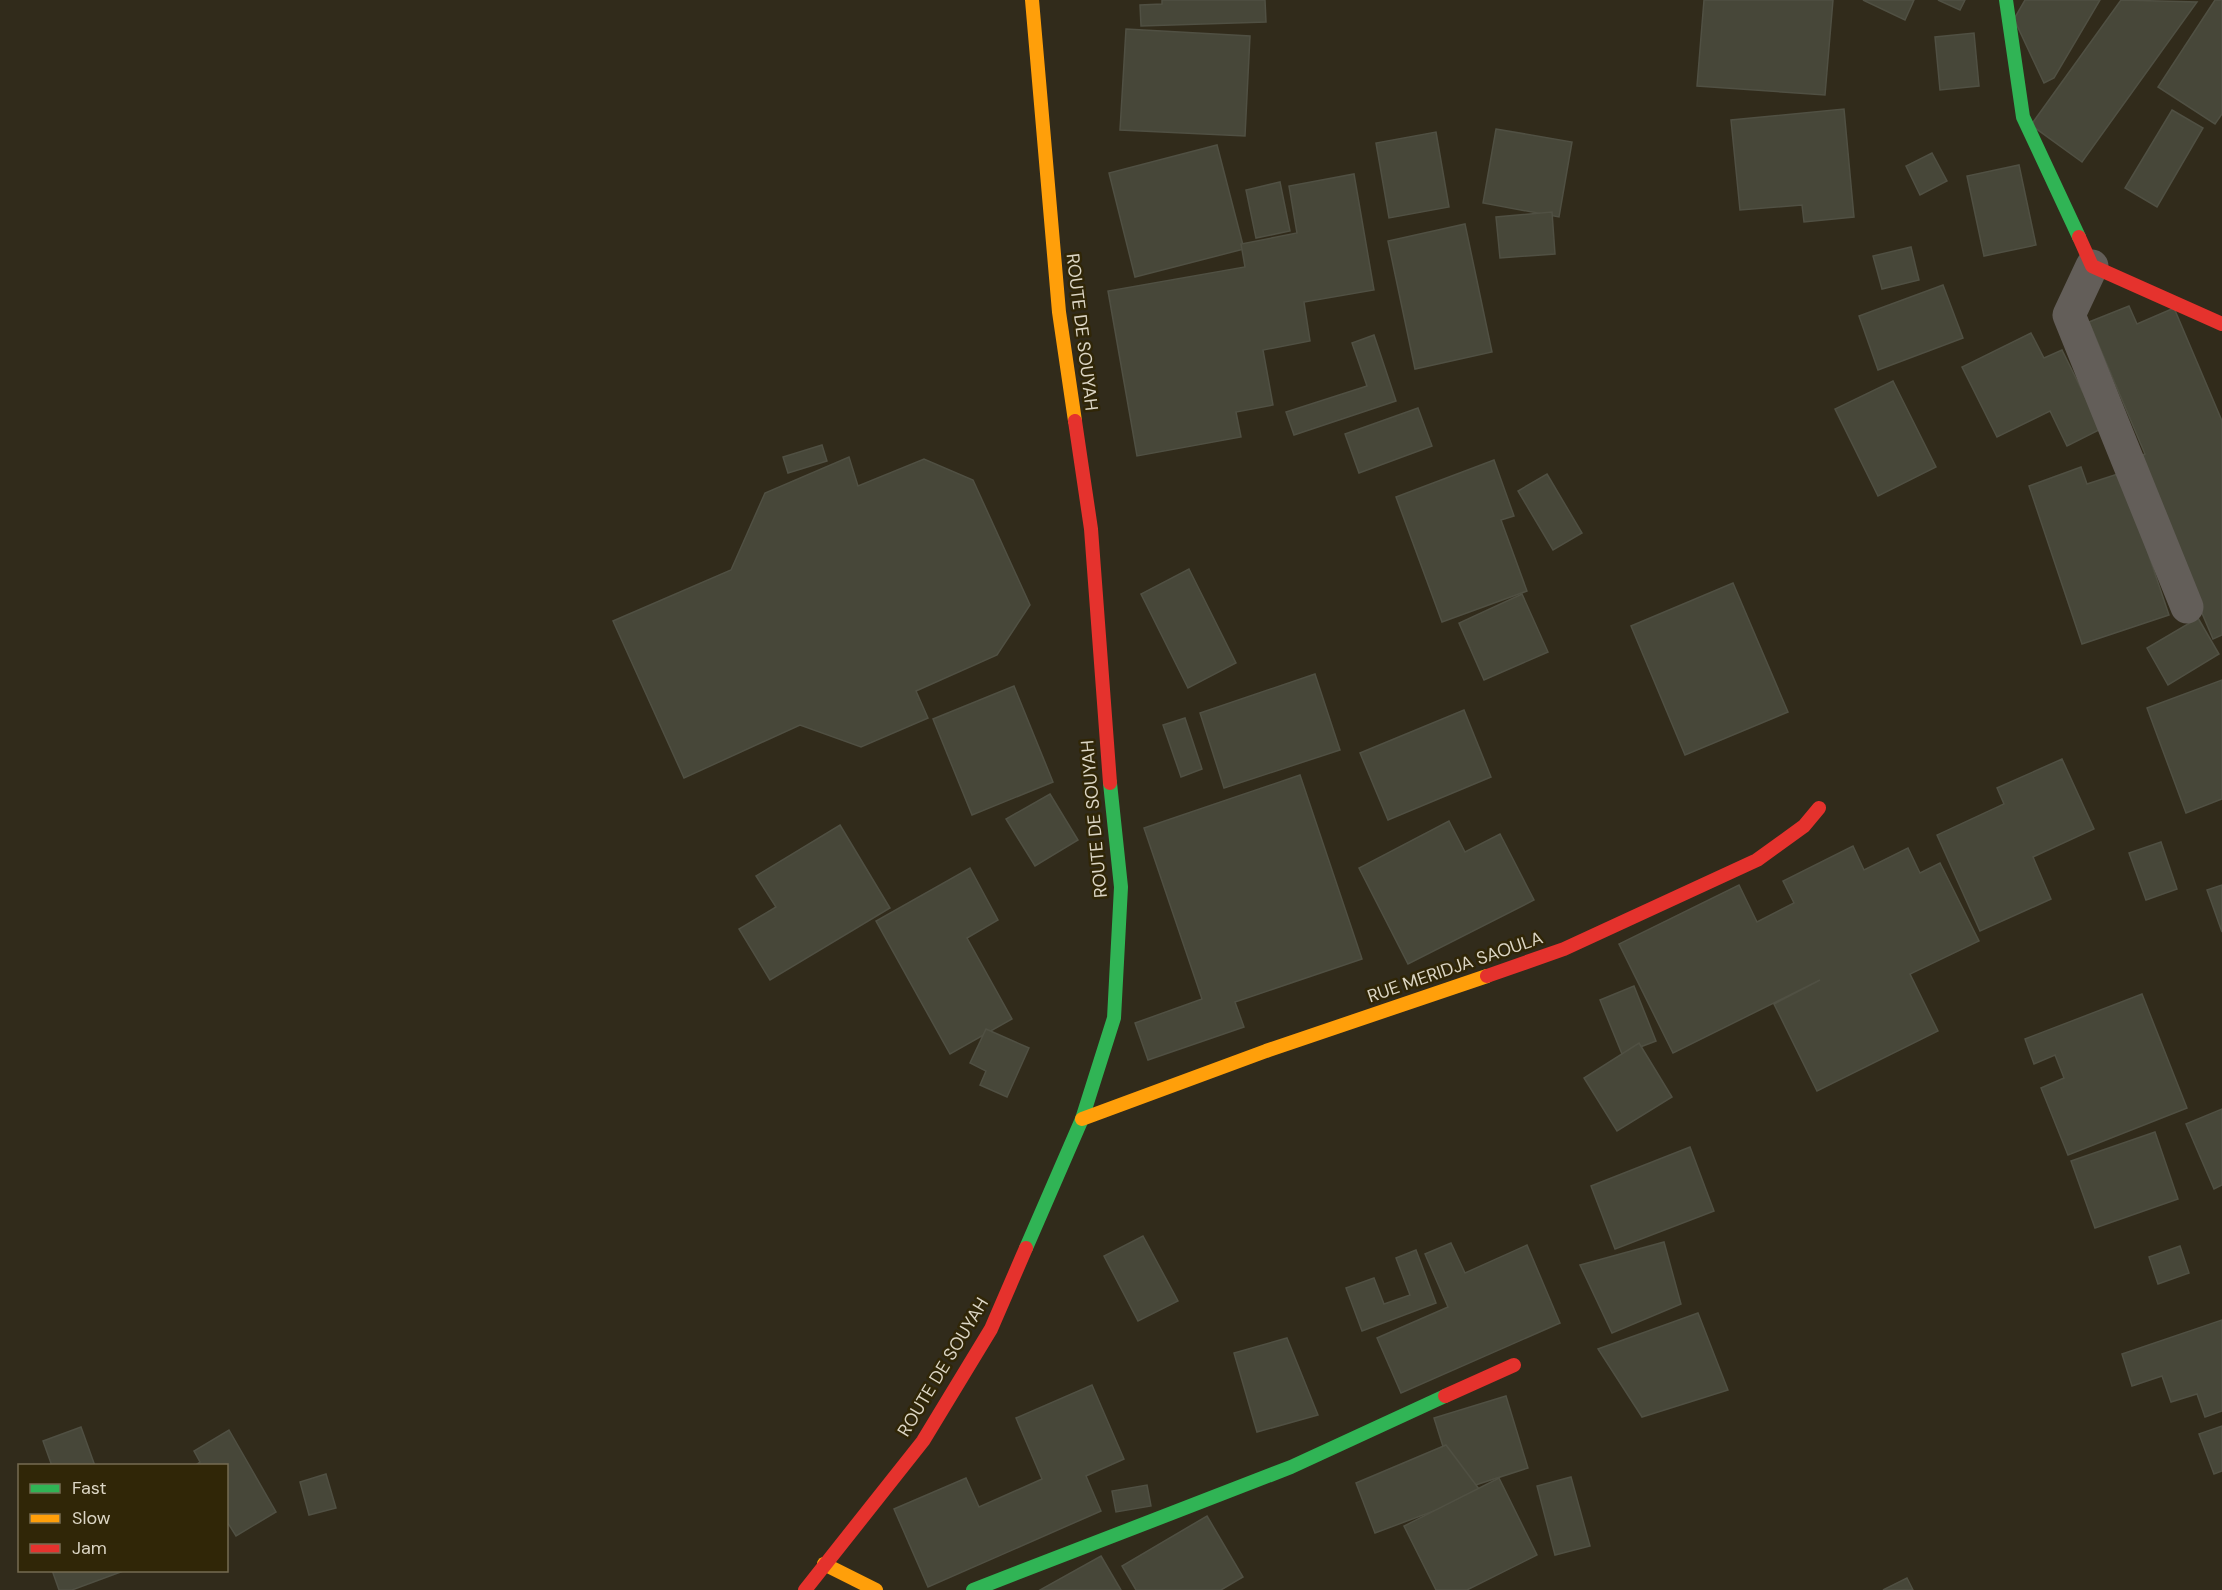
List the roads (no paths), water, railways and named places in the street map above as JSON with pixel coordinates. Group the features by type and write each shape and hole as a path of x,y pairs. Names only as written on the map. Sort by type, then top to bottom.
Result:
{"street":[{"name":"ROUTE DE SOUYAH","path":"805,1590 923,1441 991,1329 1082,1119 1114,1018 1120,886 1103,717 1090,529 1059,312 1032,0"},
{"path":"2006,0 2024,117 2092,266 2222,324"},
{"path":"2092,266 2069,315 2187,607"},
{"name":"RUE MERIDJA SAOULA","path":"1082,1119 1266,1051 1564,949 1757,860 1804,826 1819,808"},
{"path":"973,1590 1291,1467 1514,1365"},
{"path":"824,1564 876,1590"}]}
